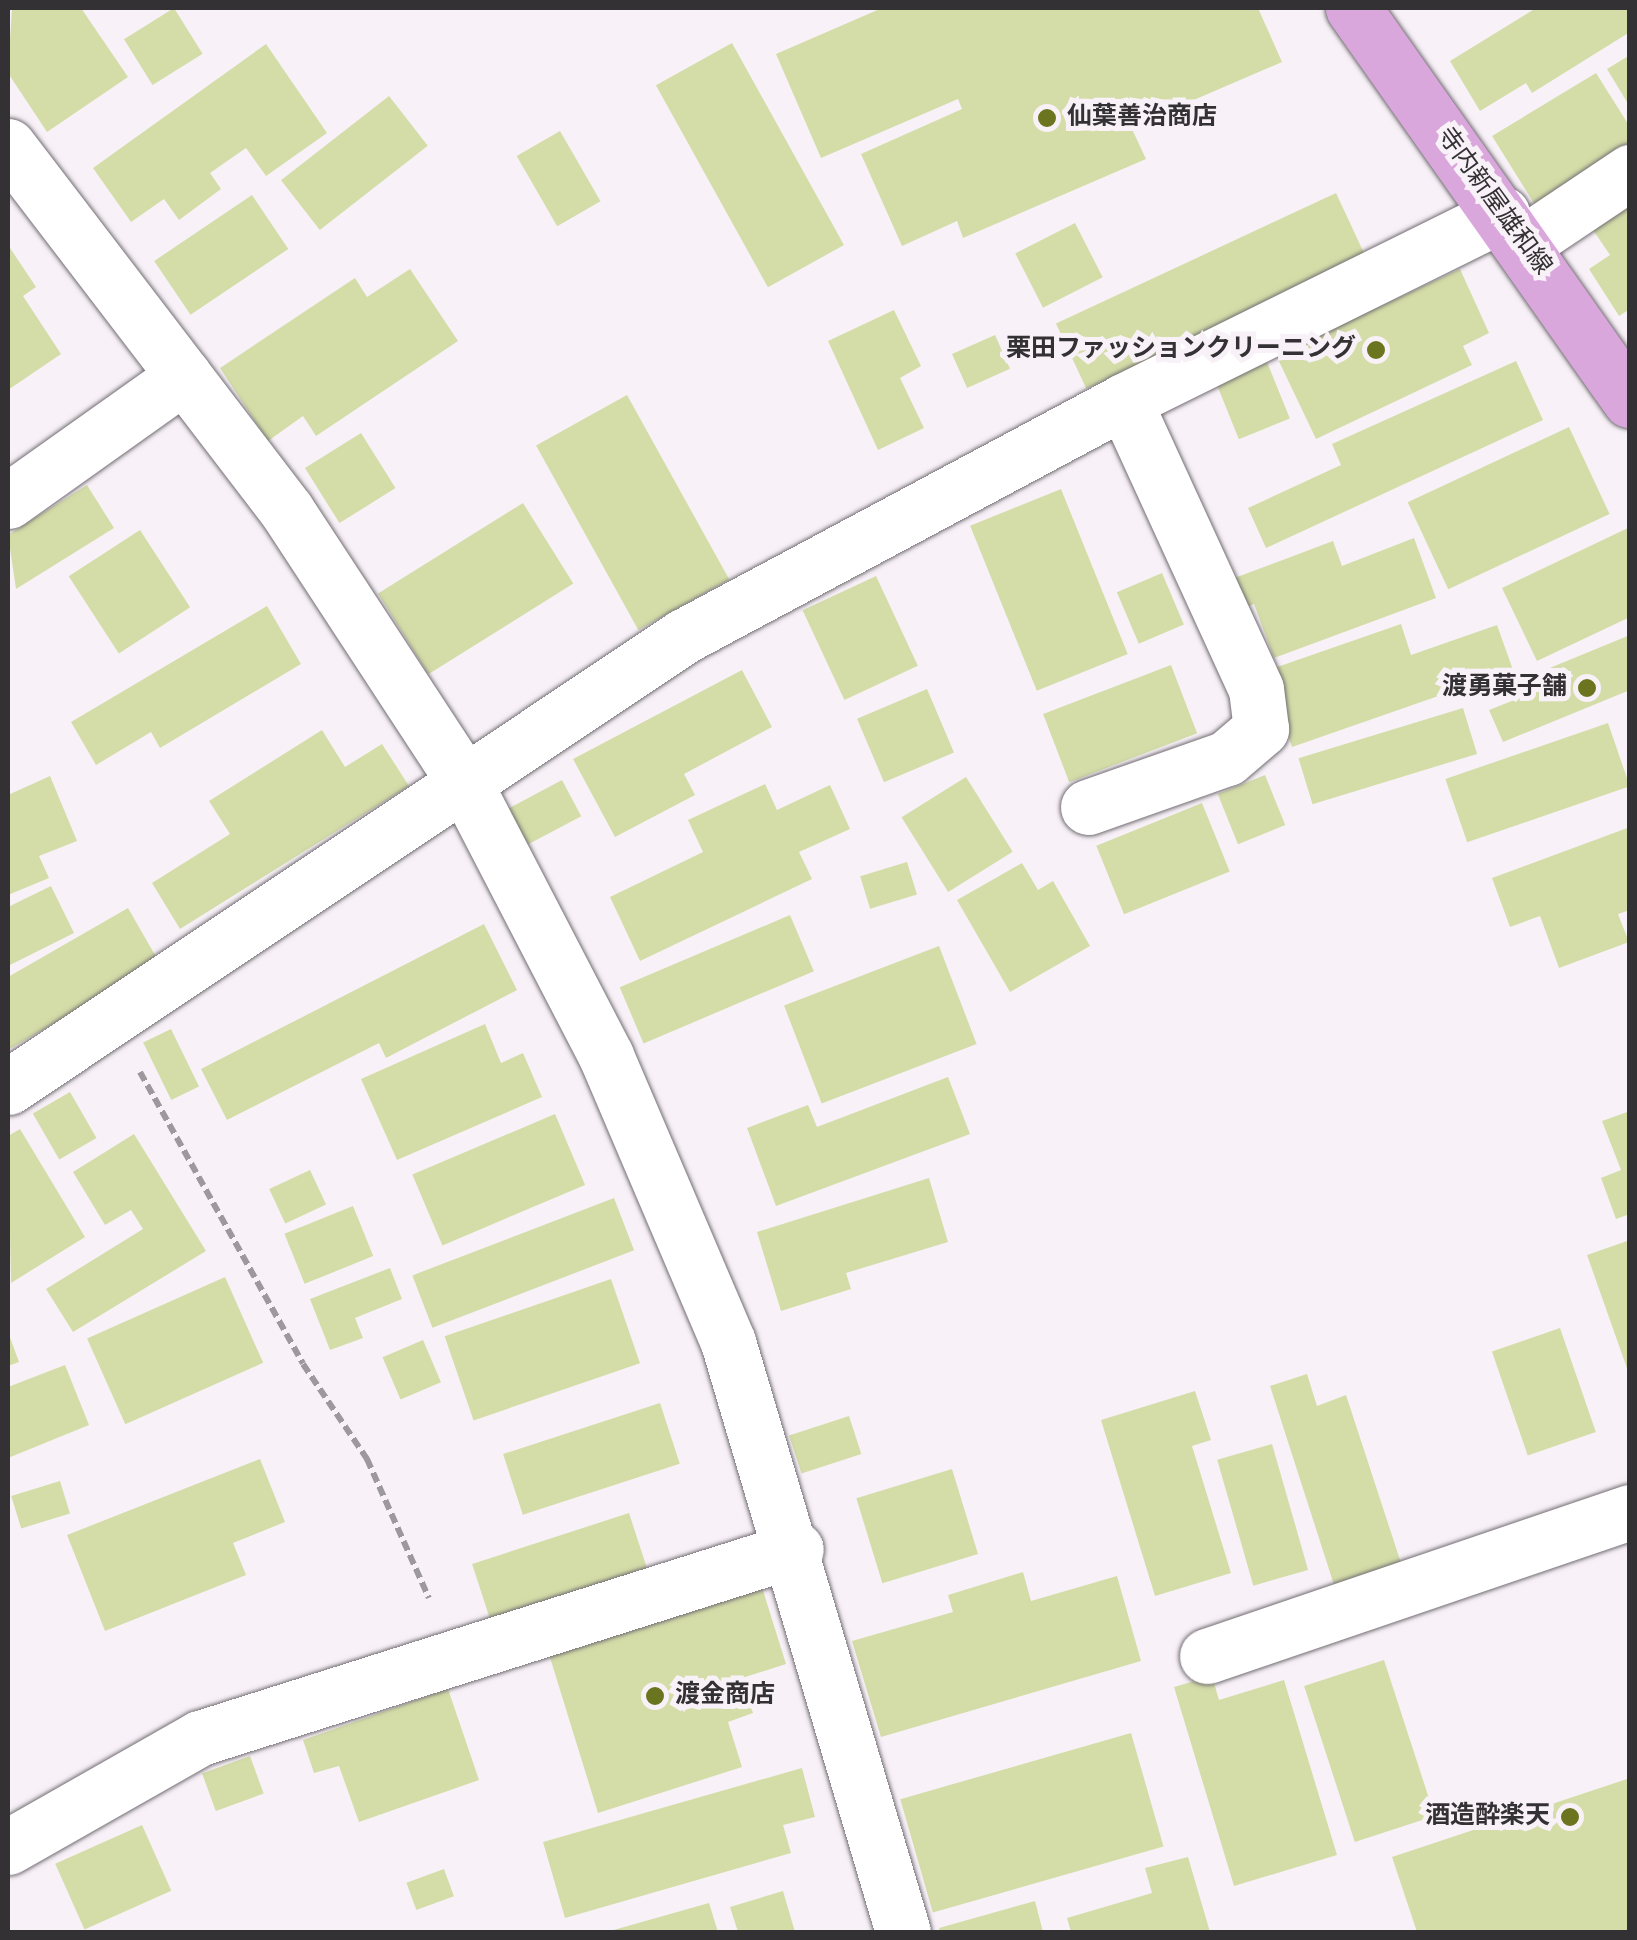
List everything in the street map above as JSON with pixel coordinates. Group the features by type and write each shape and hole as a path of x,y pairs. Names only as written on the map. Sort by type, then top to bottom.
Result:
{"main road":[{"name":"寺内新屋雄和線","path":"1353,8 1513,228 1630,400"}],"street":[{"path":"8,146 287,510 464,782 606,1056 728,1342 796,1549 903,1932"},
{"path":"8,1088 684,636 1124,401 1630,172"},
{"path":"8,501 184,376"},
{"path":"1088,806 1227,758 1261,729 1256,689 1124,401"},
{"path":"1207,1656 1630,1512"},
{"path":"8,1847 200,1738 796,1549"}],"path":[{"path":"112,1019 303,1364 368,1460 412,1548 450,1661"}],"building":[{"path":"12,8 81,8 128,77 47,132 8,73"},
{"path":"174,8 203,54 153,85 124,39"},
{"name":"仙葉善治商店","path":"882,8 1258,8 1282,62 1131,127 1146,159 963,238 957,221 902,246 861,154 962,109 958,99 821,158 776,54"},
{"path":"1536,8 1630,8 1630,32 1532,93 1526,83 1480,111 1450,61"},
{"path":"732,43 844,245 768,287 656,85"},
{"path":"266,44 327,133 266,176 246,148 210,173 221,189 179,220 164,199 131,222 93,168"},
{"path":"1630,55 1630,107 1607,69"},
{"path":"1596,73 1630,127 1630,146 1535,205 1492,136"},
{"path":"389,96 428,146 320,230 281,180"},
{"path":"560,131 600,201 557,226 517,156"},
{"path":"1336,193 1366,258 1086,389 1056,324"},
{"path":"252,195 288,249 191,315 154,261"},
{"path":"1630,201 1630,309 1619,316 1589,269 1610,255 1591,227"},
{"path":"1075,223 1103,277 1043,308 1015,253"},
{"path":"8,245 36,287 23,296 61,354 8,390"},
{"path":"410,269 458,341 316,436 303,416 268,441 220,368 355,278 367,297"},
{"name":"栗田ファッションクリーニング","path":"1460,269 1489,333 1463,346 1472,365 1316,439 1276,355"},
{"path":"894,310 921,366 900,378 924,428 878,450 828,341"},
{"path":"995,335 1010,369 967,388 952,354"},
{"path":"1516,361 1543,420 1266,548 1248,508 1341,465 1332,444"},
{"path":"1267,362 1290,419 1239,439 1216,383"},
{"path":"627,395 729,580 638,630 536,445"},
{"path":"1569,427 1610,514 1448,589 1408,502"},
{"path":"361,433 395,488 339,523 305,468"},
{"path":"87,485 114,528 16,589 8,535"},
{"path":"1061,489 1128,654 1037,691 970,526"},
{"path":"523,503 573,584 428,674 378,594"},
{"path":"1630,527 1630,617 1537,661 1502,588"},
{"path":"140,530 190,607 119,653 69,576"},
{"path":"1414,538 1436,598 1274,658 1254,604 1240,610 1229,580 1333,541 1342,566"},
{"path":"1162,573 1184,625 1139,644 1117,592"},
{"path":"876,576 918,666 844,700 803,610"},
{"path":"267,606 301,664 160,748 151,732 96,765 71,722"},
{"path":"1401,624 1411,655 1497,625 1513,670 1292,747 1266,671"},
{"name":"渡勇菓子舗","path":"1630,635 1630,690 1503,742 1489,710 1547,687 1540,672"},
{"path":"1171,665 1197,733 1069,782 1043,714"},
{"path":"742,670 772,727 684,774 695,795 615,837 573,759"},
{"path":"927,689 954,753 884,782 857,719"},
{"path":"1463,708 1477,754 1313,804 1299,758"},
{"path":"1608,723 1630,786 1467,842 1445,779"},
{"path":"322,730 345,767 382,744 409,786 180,929 152,883 230,834 209,801"},
{"path":"1265,775 1285,825 1238,844 1218,794"},
{"path":"50,776 77,841 39,856 49,878 8,895 8,795"},
{"path":"966,777 1013,852 948,892 902,817"},
{"path":"562,780 581,816 520,849 501,812"},
{"path":"765,784 777,810 830,785 850,829 799,852 812,879 640,961 610,897 703,852 688,820"},
{"path":"1202,803 1230,872 1124,914 1096,846"},
{"path":"1630,827 1630,910 1618,914 1629,942 1559,968 1540,916 1510,927 1492,878"},
{"path":"907,862 917,895 870,909 860,876"},
{"path":"1022,863 1038,890 1053,881 1090,946 1010,992 957,900"},
{"path":"51,886 74,933 8,966 8,907"},
{"path":"128,908 159,962 8,1050 8,977"},
{"path":"790,915 814,971 644,1043 620,987"},
{"path":"484,924 517,990 386,1058 379,1043 227,1120 201,1069"},
{"path":"939,946 977,1044 822,1104 784,1005"},
{"path":"485,1024 501,1063 523,1053 542,1097 397,1160 361,1079"},
{"path":"171,1029 199,1087 171,1100 143,1043"},
{"path":"948,1077 970,1134 776,1206 747,1128 808,1105 817,1127"},
{"path":"70,1092 96,1138 59,1159 33,1114"},
{"path":"1630,1111 1630,1214 1616,1219 1601,1178 1621,1170 1602,1121"},
{"path":"555,1114 585,1185 442,1245 412,1175"},
{"path":"20,1129 85,1237 11,1283 8,1136"},
{"path":"134,1134 206,1251 73,1332 46,1289 143,1229 131,1210 105,1225 73,1172"},
{"path":"310,1170 326,1204 285,1223 269,1189"},
{"path":"929,1178 948,1242 846,1273 851,1289 781,1311 757,1232"},
{"path":"614,1198 634,1250 432,1328 412,1275"},
{"path":"353,1206 373,1256 305,1284 284,1234"},
{"path":"1630,1240 1630,1374 1629,1374 1587,1255"},
{"path":"390,1268 402,1299 355,1318 363,1338 330,1350 310,1299"},
{"path":"225,1277 263,1363 125,1424 87,1338"},
{"path":"611,1279 640,1363 474,1420 445,1336"},
{"path":"1560,1328 1596,1432 1528,1455 1492,1351"},
{"path":"8,1332 19,1362 8,1366"},
{"path":"423,1340 441,1382 400,1400 382,1357"},
{"path":"65,1365 89,1425 8,1458 8,1387"},
{"path":"1307,1374 1317,1406 1346,1395 1402,1566 1335,1588 1270,1386"},
{"path":"1195,1391 1211,1440 1192,1446 1231,1573 1155,1596 1101,1420"},
{"path":"660,1403 680,1464 523,1515 503,1454"},
{"path":"849,1416 861,1454 801,1474 789,1435"},
{"path":"1272,1444 1308,1570 1253,1586 1217,1460"},
{"path":"260,1459 285,1522 233,1543 246,1575 105,1631 67,1535"},
{"path":"952,1469 978,1554 882,1583 856,1498"},
{"path":"60,1481 70,1514 21,1528 11,1496"},
{"path":"629,1513 649,1575 492,1626 472,1564"},
{"path":"1023,1572 1031,1601 1117,1576 1141,1661 881,1737 852,1641 953,1612 948,1595"},
{"name":"渡金商店","path":"761,1584 786,1664 742,1678 753,1713 728,1722 742,1767 598,1813 548,1651"},
{"path":"1384,1660 1435,1816 1355,1842 1304,1686"},
{"path":"1212,1676 1219,1700 1284,1680 1337,1855 1234,1886 1174,1687"},
{"path":"448,1689 479,1780 359,1822 339,1766 314,1773 303,1740"},
{"path":"1131,1733 1164,1846 933,1913 900,1799"},
{"path":"250,1756 264,1794 216,1811 202,1773"},
{"path":"802,1768 815,1817 783,1825 791,1853 565,1918 543,1842"},
{"name":"酒造酔楽天","path":"1630,1778 1630,1932 1417,1932 1392,1857"},
{"path":"142,1825 171,1891 84,1929 55,1864"},
{"path":"1188,1857 1210,1932 1071,1932 1067,1918 1152,1893 1145,1868"},
{"path":"444,1869 454,1896 416,1910 406,1883"},
{"path":"783,1891 795,1932 738,1932 730,1907"},
{"path":"1035,1901 1043,1932 940,1932 939,1928"},
{"path":"709,1903 718,1932 610,1932 610,1931"}],"place":[{"name":"仙葉善治商店","path":"1047,118"},
{"name":"栗田ファッションクリーニング","path":"1376,350"},
{"name":"渡勇菓子舗","path":"1587,688"},
{"name":"渡金商店","path":"655,1696"},
{"name":"酒造酔楽天","path":"1570,1817"}]}
